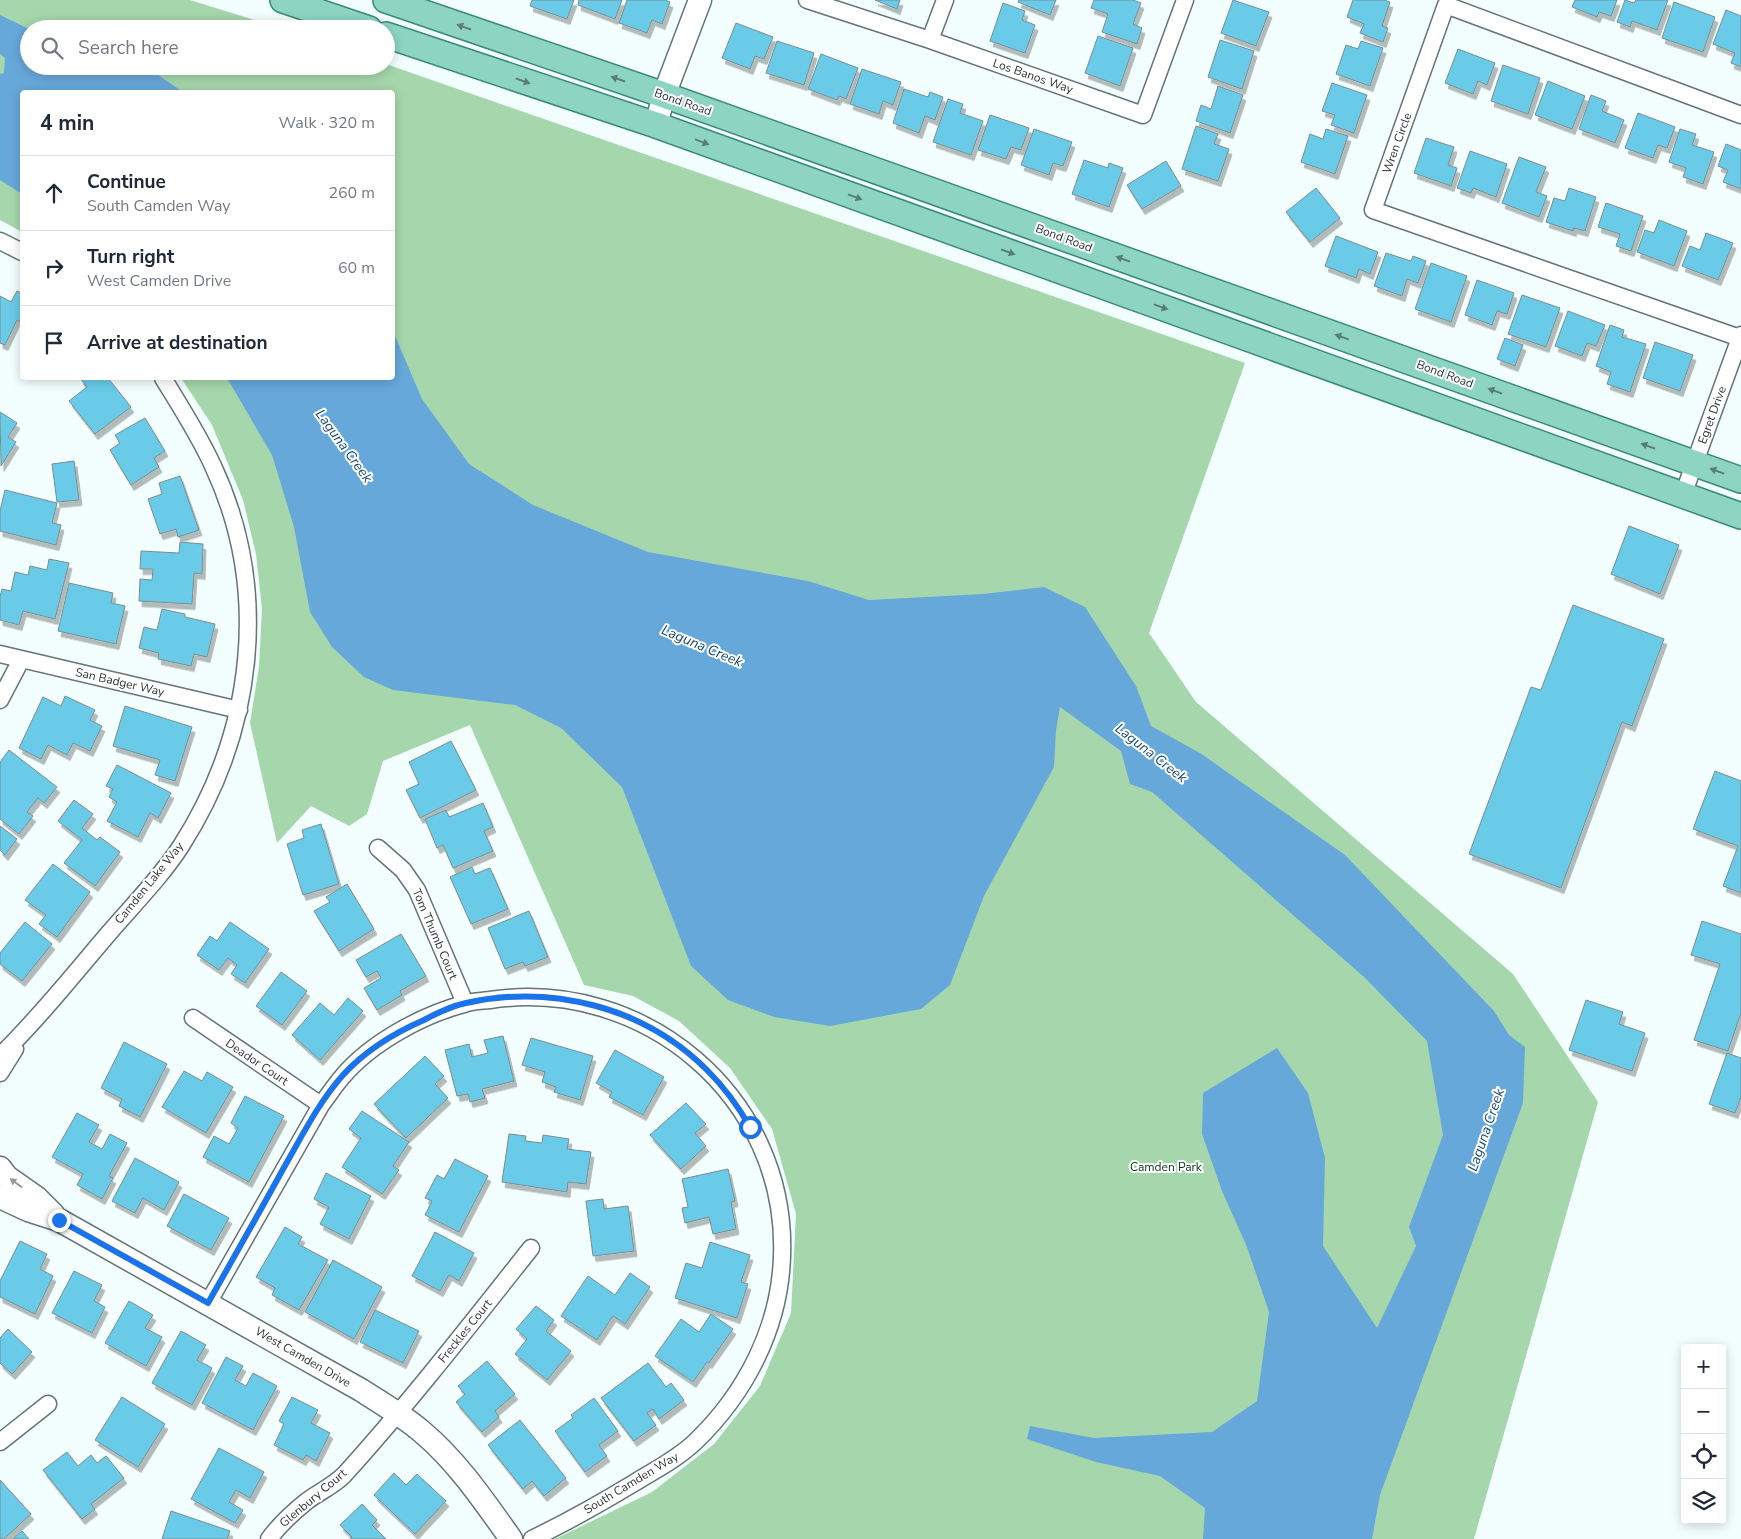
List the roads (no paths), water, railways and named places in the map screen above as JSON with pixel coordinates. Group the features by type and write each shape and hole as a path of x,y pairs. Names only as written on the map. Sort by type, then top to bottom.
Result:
{"main road":[{"path":"283,0 342,20"},
{"name":"Bond Road","path":"386,0 664,95 1741,480"},
{"path":"395,38 656,125 1741,516"}],"street":[{"path":"656,125 664,95 700,0"},
{"name":"Los Banos Way","path":"807,0 930,40 1143,115 1185,0"},
{"path":"930,40 945,0"},
{"name":"Wren Circle","path":"1740,336 1373,210 1446,5 1741,115"},
{"path":"0,242 20,251"},
{"name":"Egret Drive","path":"1683,495 1740,336"},
{"name":"Camden Lake Way","path":"0,1056 28,1028 180,848 201,813 218,776 232,738 239,710 246,665 248,624 246,584 239,543 228,504 213,466 194,429 164,380"},
{"name":"San Badger Way","path":"0,654 239,710"},
{"path":"0,700 21,660"},
{"name":"Tom Thumb Court","path":"378,848 403,870 417,890 465,1003"},
{"name":"South Camden Way","path":"208,1303 320,1105 343,1076 376,1046 415,1024 465,1003 529,996 573,1000 594,1005 629,1017 656,1030 674,1042 708,1070 736,1104 761,1147 772,1176 779,1211 782,1254 778,1296 766,1337 749,1374 738,1393 698,1438 672,1460 605,1501 532,1539"},
{"name":"Deador Court","path":"193,1018 320,1105"},
{"name":"Camden Lake Way","path":"0,1073 28,1028"},
{"name":"West Camden Drive","path":"0,1168 7,1177 37,1198 59,1220"},
{"name":"West Camden Drive","path":"0,1197 28,1210 59,1220 361,1390 398,1414 422,1432 458,1469 475,1488 511,1539"},
{"name":"Freckles Court","path":"398,1414 531,1248"},
{"path":"0,1442 48,1404"},
{"name":"Glenbury Court","path":"269,1539 282,1522 307,1501 337,1482 398,1414"}],"water":[{"path":"0,15 20,25 20,75 158,75 180,90 20,90 20,193 0,180 0,74 4,73 5,58 0,54"},
{"name":"Laguna Creek","path":"395,336 422,399 469,464 533,505 648,552 808,581 869,600 983,594 1044,587 1085,607 1136,686 1151,726 1200,753 1345,855 1494,1011 1509,1035 1525,1047 1523,1103 1380,1495 1372,1539 1203,1539 1205,1508 1160,1476 1096,1462 1027,1439 1030,1426 1094,1438 1212,1432 1257,1401 1269,1312 1247,1247 1222,1191 1202,1134 1203,1093 1277,1048 1308,1093 1325,1158 1323,1246 1377,1328 1416,1246 1409,1227 1443,1135 1427,1041 1364,977 1152,792 1130,784 1121,751 1060,707 1056,730 1054,767 984,896 950,985 921,1009 830,1026 774,1017 728,1000 691,966 622,787 561,728 515,705 393,690 364,677 332,647 310,612 294,527 272,455 228,380 395,380"}],"park label":[{"name":"Camden Park","path":"1166,1167"}]}
